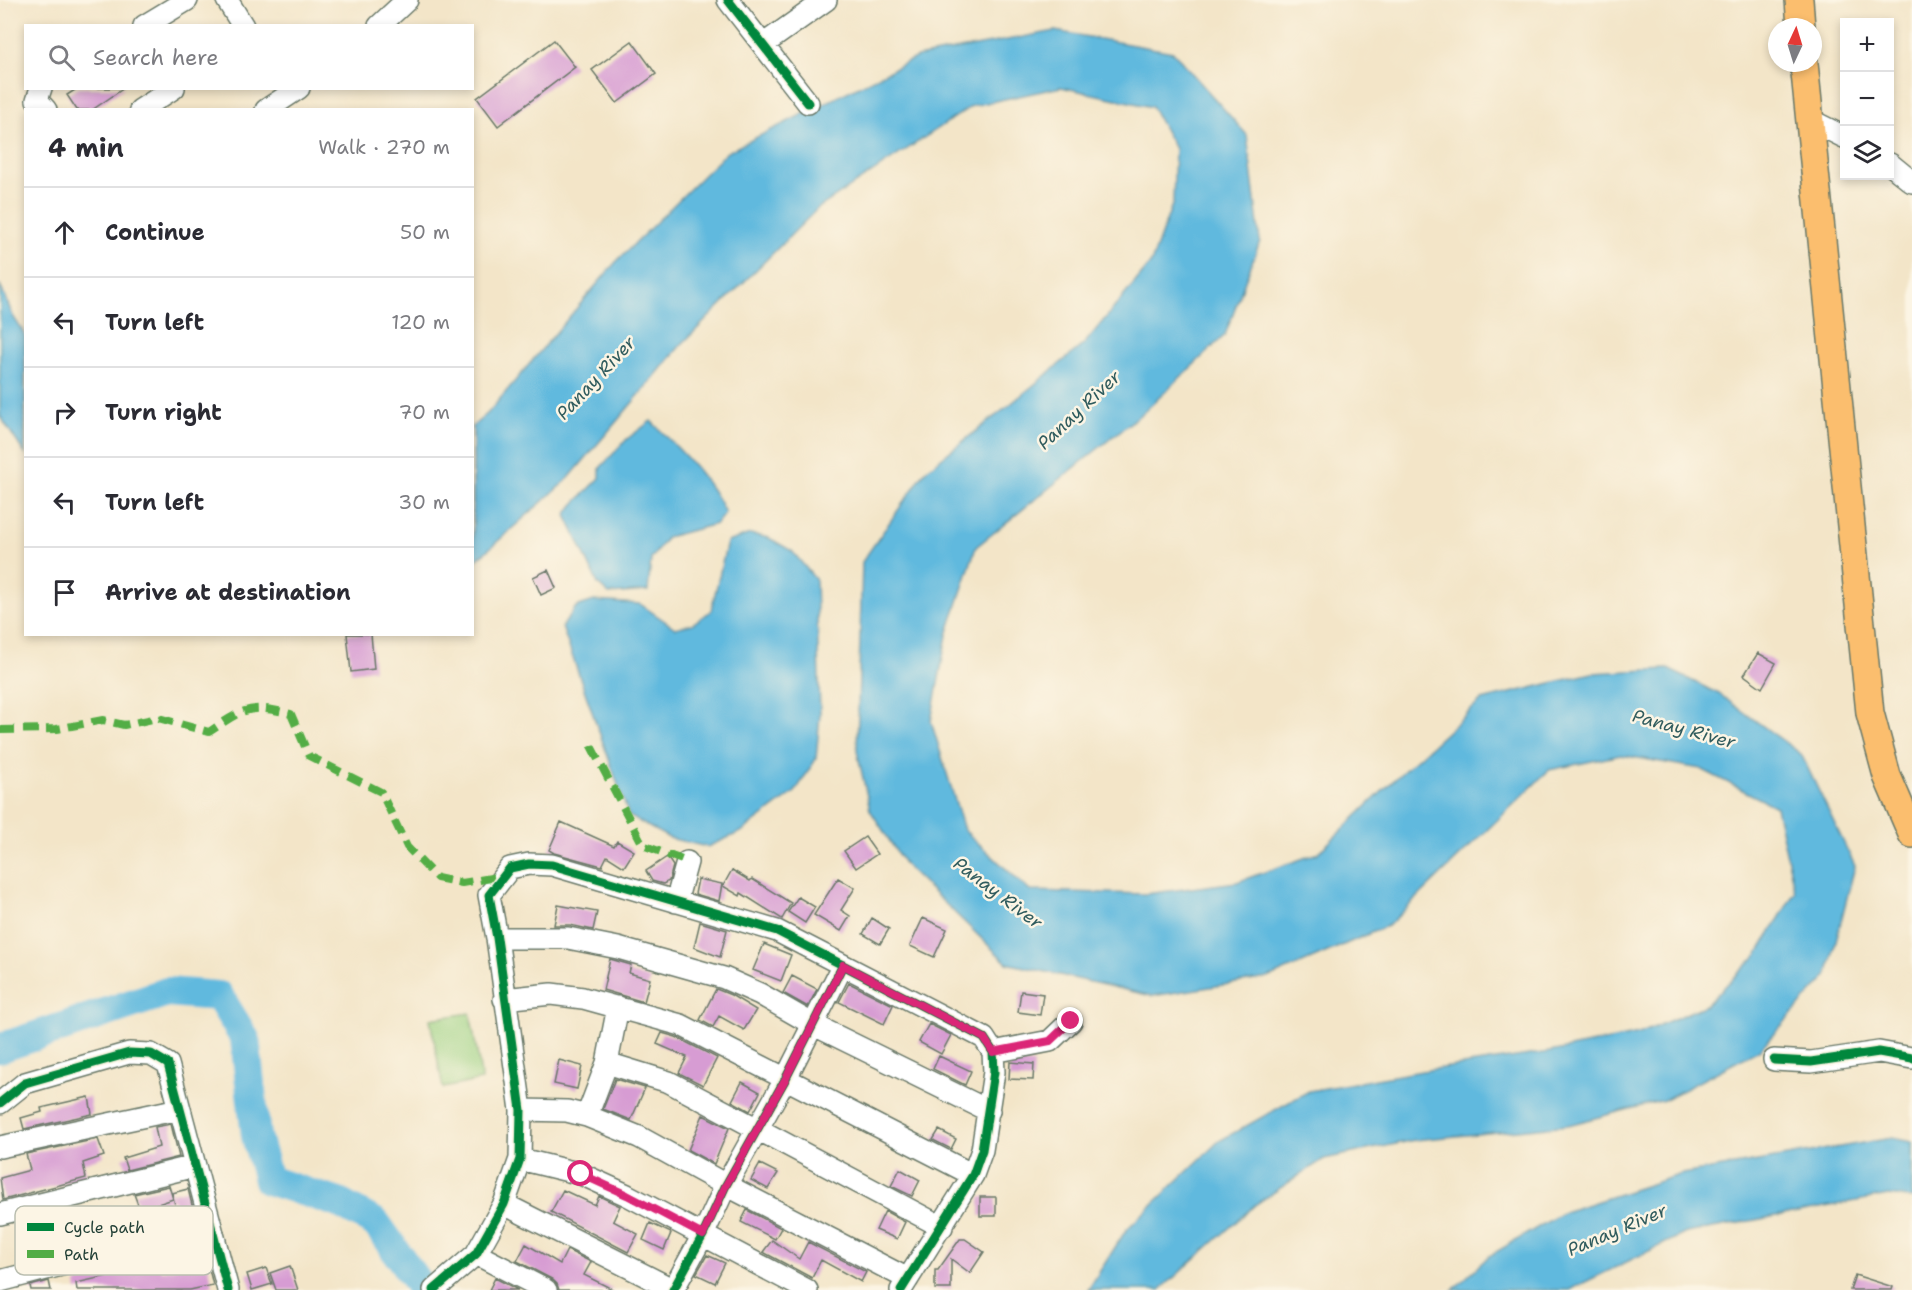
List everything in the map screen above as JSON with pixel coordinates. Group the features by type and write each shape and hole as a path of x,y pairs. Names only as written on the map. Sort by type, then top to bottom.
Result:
{"main road":[{"path":"1798,0 1800,18"},
{"path":"1805,72 1870,713 1887,776 1912,834"}],"street":[{"path":"147,24 188,0"},
{"path":"227,0 242,24"},
{"path":"381,24 407,0"},
{"path":"728,0 808,103"},
{"path":"764,44 826,0"},
{"path":"40,90 37,100 44,108"},
{"path":"143,108 171,90"},
{"path":"270,108 293,95"},
{"path":"1810,120 1840,135"},
{"path":"1894,168 1912,182"},
{"path":"676,902 687,862"},
{"path":"434,1290 476,1254 504,1204 520,1159 521,1110 489,895 510,868 529,864 552,865 777,931 984,1038 993,1052 994,1072 989,1111 982,1150 973,1175 905,1284 639,1137 587,1116 567,1111 521,1110"},
{"path":"497,938 568,938 618,948 724,978 760,994 814,1025 989,1111"},
{"path":"504,1204 673,1290 703,1235 726,1185 814,1025 843,965"},
{"path":"504,999 551,994 583,998 681,1025 973,1175"},
{"path":"587,1116 607,1063 618,1007"},
{"path":"993,1052 1050,1041 1071,1021"},
{"path":"1774,1060 1810,1062 1879,1052 1912,1058"},
{"path":"0,1103 25,1083 129,1053 151,1054 168,1064 206,1206"},
{"path":"607,1063 669,1082 942,1227"},
{"path":"0,1147 179,1109"},
{"path":"520,1159 581,1174 627,1195 807,1290"},
{"path":"32,1206 195,1166"},
{"path":"0,1214 15,1210"},
{"path":"213,1236 223,1289"},
{"path":"476,1254 546,1290"},
{"path":"0,1281 23,1275"}],"green space":[{"path":"470,1013 482,1080 443,1088 430,1019"}],"water":[{"name":"Panay River","path":"1055,31 1173,52 1247,135 1260,241 1225,335 1146,410 976,547 947,635 931,721 964,830 1030,891 1146,894 1237,882 1318,853 1482,700 1592,673 1668,669 1719,694 1801,754 1855,866 1827,976 1759,1050 1664,1100 1568,1125 1415,1140 1324,1159 1256,1204 1160,1290 1088,1290 1126,1230 1219,1141 1309,1091 1550,1052 1639,1034 1706,1005 1757,955 1795,892 1776,807 1701,769 1621,755 1549,770 1389,925 1268,978 1152,996 1007,963 905,865 870,810 857,751 862,562 926,470 1085,343 1151,263 1173,202 1175,149 1152,107 1061,87 972,106 817,209 681,345 569,478 474,562 474,425 488,413 615,263 727,152 917,57"},
{"path":"0,285 13,316 24,333 24,452 0,416"},
{"path":"651,421 702,475 725,513 716,524 667,537 651,559 648,591 609,594 598,584 566,515 600,478 600,468 627,439"},
{"path":"750,534 769,538 792,551 816,580 820,714 816,759 795,792 741,832 707,847 669,838 629,816 562,627 576,607 594,601 640,604 675,628 692,624 711,611 727,542"},
{"name":"Panay River","path":"1892,1138 1912,1142 1912,1198 1888,1195 1686,1233 1569,1290 1453,1290 1489,1256 1564,1212 1682,1174"}],"building":[{"path":"554,40 575,67 498,126 477,98"},
{"path":"632,41 656,74 617,103 592,70"},
{"path":"75,90 121,90 95,108 76,108 67,95"},
{"path":"548,570 556,588 541,595 533,577"},
{"path":"347,636 371,636 374,669 351,672"},
{"path":"1758,653 1776,663 1762,688 1744,675"},
{"path":"561,822 614,846 617,841 634,851 624,867 607,856 602,866 554,853 549,850"},
{"path":"865,837 877,854 856,868 844,851"},
{"path":"667,857 673,866 669,881 663,884 652,881 646,871"},
{"path":"732,870 750,881 752,879 791,903 782,919 741,893 740,896 723,886"},
{"path":"838,878 855,888 841,910 850,916 841,931 814,915"},
{"path":"698,879 722,884 719,901 695,894"},
{"path":"798,897 815,907 805,923 788,912"},
{"path":"558,905 597,912 593,930 570,925 554,925"},
{"path":"872,918 889,929 880,944 863,934"},
{"path":"923,918 947,929 934,957 910,946"},
{"path":"700,922 727,930 720,957 694,947"},
{"path":"764,944 791,955 781,981 753,970"},
{"path":"610,959 631,965 629,973 650,979 644,1002 603,990"},
{"path":"792,976 817,989 808,1007 783,993"},
{"path":"849,983 893,1005 884,1024 839,1002"},
{"path":"716,989 756,1010 744,1030 719,1016 713,1027 700,1020"},
{"path":"1021,991 1043,994 1040,1015 1018,1012"},
{"path":"929,1024 951,1035 941,1054 919,1042"},
{"path":"662,1033 676,1037 717,1058 703,1085 679,1073 687,1057 657,1044"},
{"path":"939,1056 971,1071 965,1085 933,1069"},
{"path":"559,1060 582,1066 577,1089 554,1084"},
{"path":"1010,1062 1034,1064 1033,1080 1009,1079"},
{"path":"615,1079 645,1088 631,1120 603,1109"},
{"path":"742,1082 760,1092 750,1111 732,1101"},
{"path":"89,1097 92,1114 24,1129 21,1118 42,1112 41,1108"},
{"path":"703,1115 729,1128 714,1164 688,1150"},
{"path":"171,1124 179,1157 127,1170 123,1158 159,1147 155,1127"},
{"path":"939,1130 956,1139 951,1149 933,1140"},
{"path":"98,1139 104,1156 83,1163 86,1178 3,1200 0,1178 30,1170 26,1154"},
{"path":"760,1164 778,1173 768,1189 751,1180"},
{"path":"900,1169 920,1180 912,1196 891,1186"},
{"path":"169,1186 173,1199 152,1206 138,1206 134,1194"},
{"path":"188,1189 192,1206 175,1206 172,1193"},
{"path":"563,1190 595,1205 599,1196 620,1206 613,1221 638,1234 628,1252 551,1212"},
{"path":"980,1197 996,1197 996,1216 980,1216"},
{"path":"747,1210 781,1228 775,1239 741,1222"},
{"path":"885,1211 905,1222 897,1239 876,1230"},
{"path":"650,1223 671,1233 664,1250 643,1240"},
{"path":"960,1239 965,1239 984,1252 970,1273 951,1259 951,1289 935,1289 935,1270 938,1270"},
{"path":"772,1240 799,1259 808,1242 866,1272 861,1282 821,1260 812,1278 763,1252"},
{"path":"526,1244 560,1264 567,1250 591,1262 584,1275 614,1290 559,1290 552,1279 517,1261"},
{"path":"707,1255 725,1263 715,1283 696,1274"},
{"path":"290,1266 298,1290 276,1290 270,1273"},
{"path":"266,1268 272,1284 252,1290 247,1274"},
{"path":"112,1275 210,1275 213,1285 190,1290 77,1290 76,1283"},
{"path":"1855,1275 1893,1287 1892,1290 1850,1290"},
{"path":"495,1278 518,1290 489,1290"},
{"path":"49,1281 51,1290 31,1290 30,1286"}],"waterway":[{"path":"0,1048 167,992 219,996 245,1039 256,1136 268,1180 339,1203 376,1223 423,1290"}],"marked path":[{"path":"0,730 57,729 103,720 124,725 158,718 209,732 247,710 266,709 291,714 309,756 381,792 407,847 437,878 462,883 503,876"},
{"path":"591,746 643,845 687,862"}],"cycle path":[{"path":"728,0 808,103"},
{"path":"434,1290 476,1254 504,1204 520,1159 521,1110 489,895 510,868 529,864 552,865 777,931 984,1038 993,1052 994,1072 982,1150 973,1175 901,1290"},
{"path":"673,1290 703,1235 726,1185 786,1078 843,965"},
{"path":"1774,1060 1811,1062 1879,1052 1912,1058"},
{"path":"0,1103 25,1083 129,1053 151,1054 168,1064 206,1206"},
{"path":"213,1234 228,1290"}],"route":[{"path":"581,1174 703,1235 726,1185 786,1078 843,965 984,1038 993,1052 1050,1041 1071,1021"}]}
